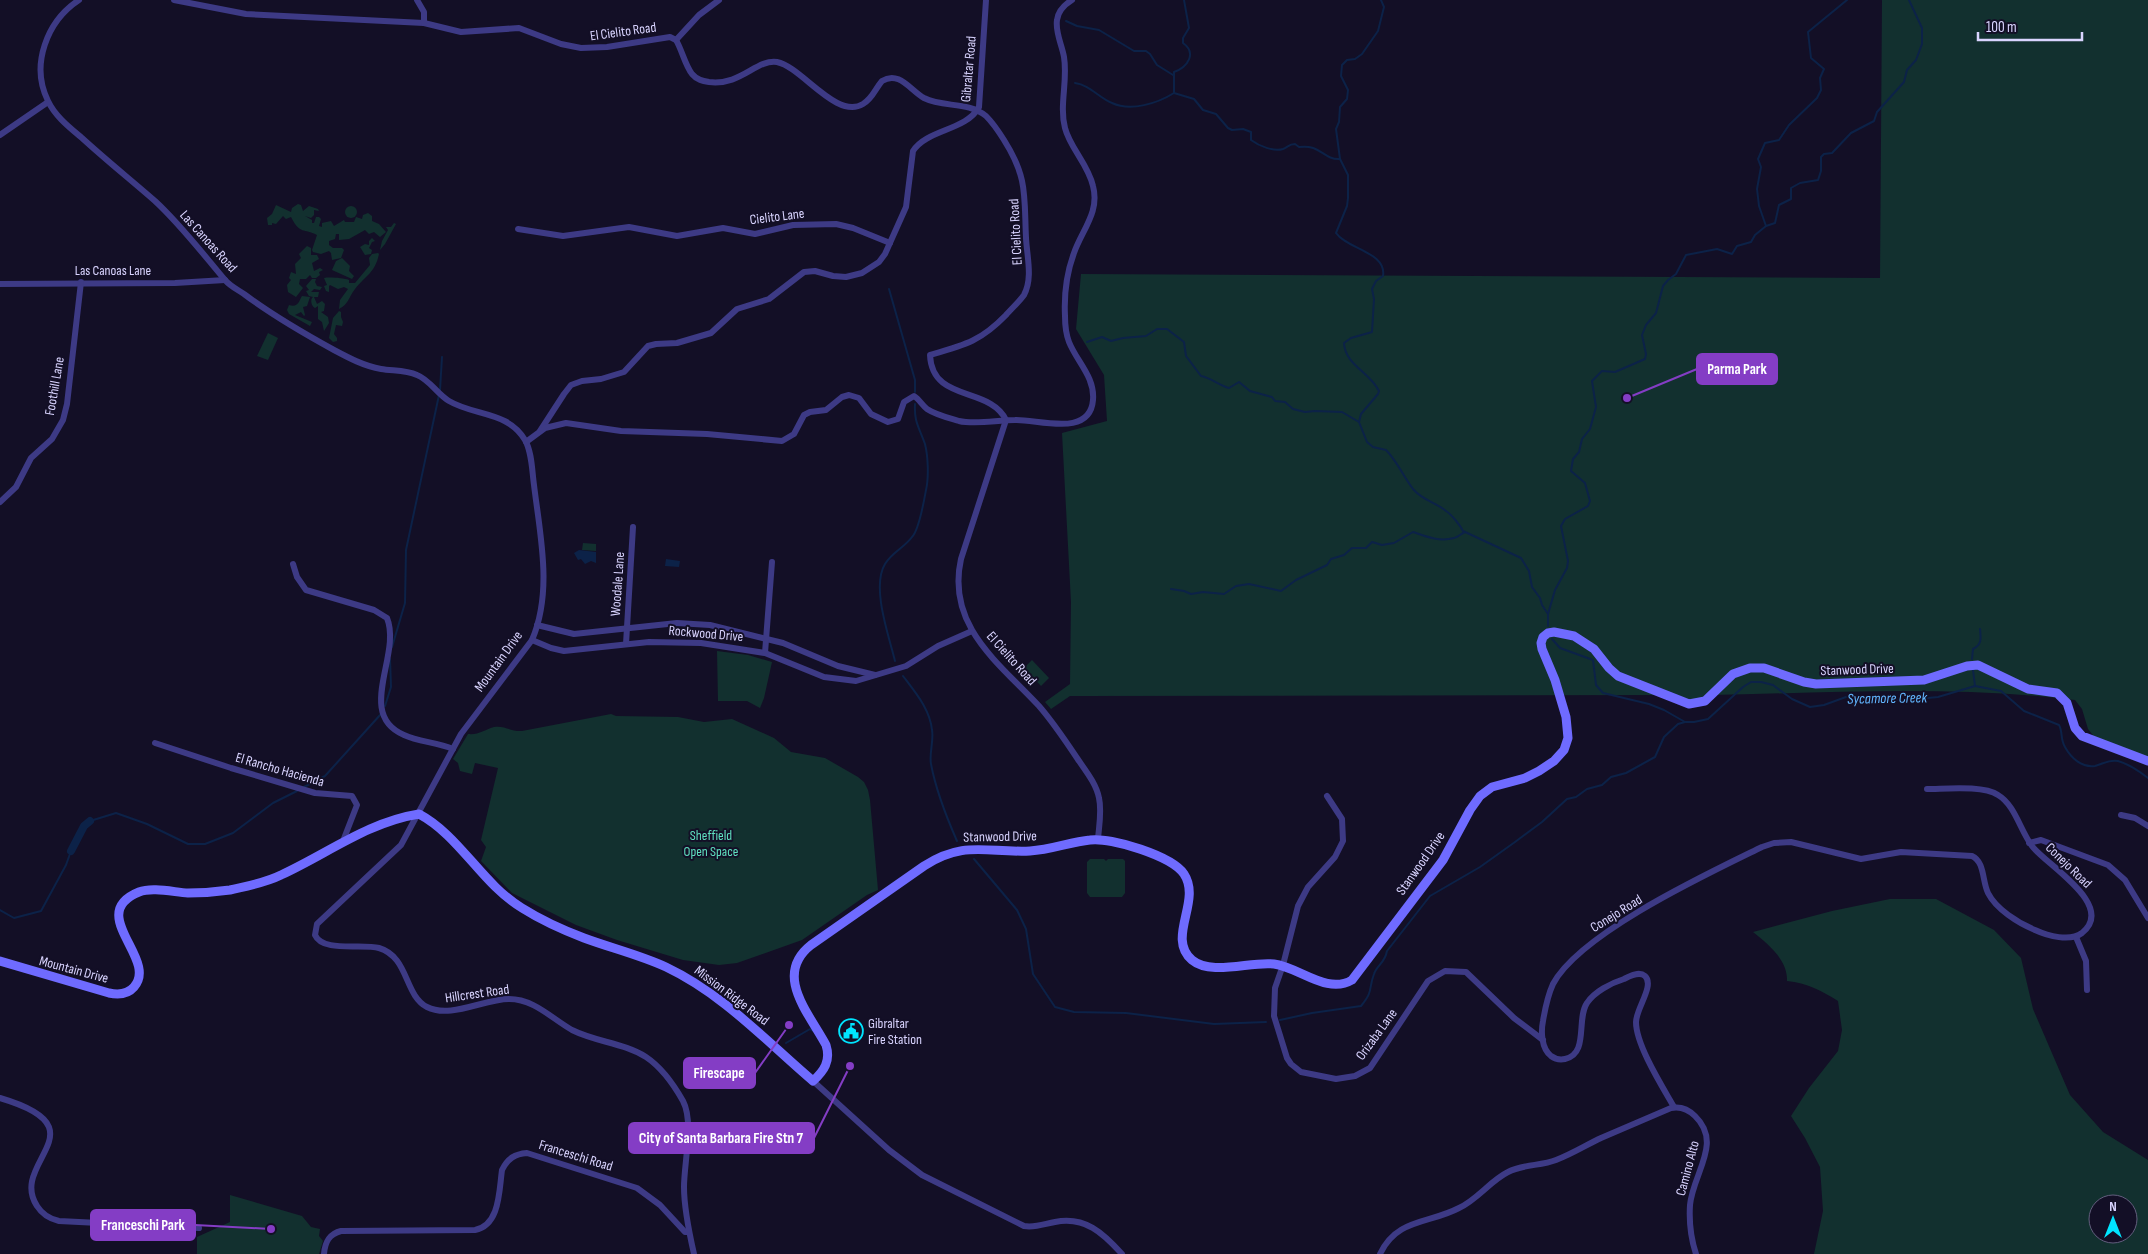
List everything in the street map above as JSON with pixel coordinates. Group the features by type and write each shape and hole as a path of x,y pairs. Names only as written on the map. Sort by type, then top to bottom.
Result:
{"main road":[{"name":"Stanwood Drive","path":"813,1081 825,1069 828,1054 826,1045 799,997 794,983 795,964 806,949 924,866 947,853 969,849 1036,850 1098,839 1116,843 1157,856 1173,864 1182,872 1188,882 1189,894 1182,940 1186,952 1194,961 1210,967 1264,964 1283,966 1328,984 1341,985 1352,980 1443,860 1470,810 1480,796 1492,787 1532,775 1550,764 1561,754 1568,738 1566,717 1542,646 1543,637 1552,632 1568,634 1588,644 1618,676 1689,704 1705,701 1733,674 1750,668 1764,668 1816,684 1924,680 1967,666 1978,665 2028,689 2057,693 2067,703 2074,726 2082,736 2148,761"},
{"name":"Mountain Drive","path":"0,961 109,993 118,995 126,993 137,982 139,969 137,960 121,930 119,921 122,907 130,897 144,890 209,892 252,885 281,875 343,841 405,816 419,814"},
{"name":"Mission Ridge Road","path":"419,814 437,825 496,888 515,904 582,938 651,961 681,975 706,991 745,1021 813,1081"}],"street":[{"name":"Las Canoas Road","path":"79,0 66,10 45,41 42,50 42,80 48,102 61,119 155,202 180,226 225,280 254,302 332,348 371,367 420,376 442,396 456,405 493,415 505,421 526,442"},
{"path":"174,0 220,10 273,17 424,23 424,12 417,0"},
{"path":"676,40 699,15 719,0"},
{"name":"Gibraltar Road","path":"540,432 566,390 574,384 624,372 641,352 652,345 678,343 711,333 737,309 769,299 804,272 815,271 840,277 862,273 879,262 890,243 906,207 913,151 924,141 968,118 977,110 981,99 986,0"},
{"path":"526,442 549,426 566,423 613,430 707,434 782,441 794,434 804,415 810,412 826,410 842,397 849,395 859,398 871,414 888,422 898,419 904,402 914,396 930,411 960,421 1018,420 1054,424 1075,422 1088,414 1093,402 1092,385 1070,343 1065,320 1065,299 1071,261 1091,217 1095,198 1089,173 1066,132 1064,121 1065,66 1057,20 1061,9 1072,0"},
{"name":"El Cielito Road","path":"424,23 461,32 519,28 561,44 592,49 670,37 676,40 691,73 705,81 728,82 747,74 759,65 778,62 794,69 818,92 833,101 853,106 863,104 871,98 882,81 893,77 902,80 926,99 962,105 977,110 990,121 1014,157 1023,178 1026,205 1028,284 1018,302 986,334 970,343 930,355 931,368 938,380 998,408 1006,420 960,566 960,595 972,631 990,656 1043,710 1090,777 1101,807 1098,839"},
{"path":"0,135 48,102"},
{"name":"Cielito Lane","path":"518,228 563,236 629,227 677,236 723,228 755,234 793,225 836,224 853,228 890,243"},
{"name":"Las Canoas Lane","path":"0,284 81,282 174,283 225,280"},
{"name":"Foothill Lane","path":"0,502 11,494 31,458 52,439 62,420 67,404 81,282"},
{"name":"Mountain Drive","path":"419,814 470,720 532,640 538,625 542,598 542,555 531,463 526,442"},
{"name":"Woodale Lane","path":"626,644 633,527"},
{"path":"765,653 772,562"},
{"path":"293,564 297,578 306,590 374,610 387,618 391,632 390,648 380,703 386,720 403,735 439,743 453,749"},
{"name":"Rockwood Drive","path":"538,625 574,634 676,623 718,626 767,638 795,647 838,666 875,675"},
{"name":"Rockwood Drive","path":"532,640 551,648 564,650 626,644 691,642 726,646 765,653 831,679 856,681 906,666 938,646 972,631"},
{"name":"El Rancho Hacienda","path":"155,743 314,793 352,796 357,805 343,841"},
{"path":"1927,789 1985,790 1998,795 2008,804 2029,842"},
{"name":"Orizaba Lane","path":"1327,796 1342,819 1343,841 1335,857 1304,893 1292,922 1283,966 1274,993 1274,1016 1291,1064 1301,1072 1336,1079 1355,1076 1370,1068 1428,981 1444,971 1450,970 1466,972 1514,1018 1543,1040"},
{"name":"Hillcrest Road","path":"419,814 401,845 317,924 315,931 317,939 328,945 370,946 386,950 396,959 404,971 417,999 432,1009 441,1010 466,1007 502,999 525,1001 548,1013 573,1030 598,1040 629,1048 654,1063 676,1090 686,1108 687,1138 684,1186 689,1232 694,1254"},
{"path":"2121,815 2135,818 2148,826"},
{"name":"Conejo Road","path":"1543,1040 1544,1016 1554,984 1561,973 1586,948 1674,892 1762,846 1774,843 1799,843 1850,858 1861,859 1871,859 1901,852 1972,856 1980,864 1984,885 1992,900 2015,919 2038,932 2067,938 2076,937 2086,930 2090,923 2091,912 2089,906 2076,885 2038,853 2029,842 2040,840 2108,865 2125,880 2148,918"},
{"path":"2076,937 2086,961 2087,990"},
{"path":"1380,1254 1388,1241 1399,1230 1411,1224 1458,1209 1471,1202 1500,1177 1514,1169 1558,1160 1602,1138 1674,1107 1652,1066 1637,1030 1637,1014 1649,987 1649,982 1643,975 1635,974 1619,980 1591,998 1583,1010 1579,1044 1573,1056 1562,1060 1552,1057 1544,1048 1543,1040"},
{"name":"Mission Ridge Road","path":"813,1081 889,1150 939,1185 1024,1226 1038,1226 1061,1221 1085,1223 1102,1233 1122,1254"},
{"path":"0,1098 31,1110 50,1127 52,1135 50,1143 32,1175 31,1187 34,1202 50,1218 59,1221 200,1228"},
{"name":"Camino Alto","path":"1674,1107 1684,1108 1691,1112 1705,1128 1708,1137 1705,1156 1694,1183 1690,1205 1692,1236 1696,1254"},
{"name":"Franceschi Road","path":"324,1254 328,1239 341,1231 474,1230 482,1228 491,1221 494,1214 505,1163 510,1158 527,1153 637,1188 660,1204 685,1232 689,1232"}],"green space":[{"path":"1882,0 2148,0 2148,761 2096,739 2088,729 2082,709 2075,700 2029,695 1892,691 1708,695 1699,703 1676,695 1070,696 1051,709 1045,702 1070,684 1071,602 1062,433 1107,421 1104,375 1076,329 1081,274 1880,278"},
{"path":"298,204 301,205 303,211 309,206 318,209 319,211 314,210 314,215 311,218 305,216 312,220 312,223 314,223 316,217 319,217 321,219 319,226 322,227 322,223 331,221 334,226 344,220 345,222 354,222 356,217 362,219 363,215 368,213 372,216 372,221 379,224 386,232 380,237 374,232 369,234 365,230 349,239 339,240 339,234 336,234 335,239 329,241 329,245 333,248 342,248 344,250 341,258 332,260 329,251 321,254 313,252 317,235 300,229 291,217 286,219 283,216 276,224 268,225 267,218 272,214 276,205 291,212 292,208"},
{"path":"353,206 356,207 356,217 349,218 346,217 345,210 346,207"},
{"path":"394,223 396,224 380,250 388,230 386,227 391,227"},
{"path":"372,238 375,241 372,242 369,248 372,250 371,254 365,255 360,247 365,244 369,245 369,241"},
{"path":"307,246 311,248 311,255 317,255 319,259 312,263 314,271 320,268 323,270 319,272 320,275 316,278 312,278 310,275 306,279 300,279 299,284 303,288 296,297 288,292 287,285 291,280 289,278 291,272 296,274 295,264 301,258 299,254"},
{"path":"378,253 373,270 355,289 347,303 339,309 340,300 348,289 344,287 338,289 330,285 329,292 326,291 324,286 327,285 324,278 343,279 349,280 349,283 355,283 370,265 369,258 372,254"},
{"path":"342,258 350,266 349,271 354,276 352,279 332,270 336,261"},
{"path":"312,279 316,279 317,286 322,287 320,290 314,289 311,292 319,292 318,297 314,297 317,304 322,301 325,304 324,311 321,312 328,317 329,323 324,331 322,322 318,319 318,306 315,308 313,306 311,301 313,297 309,296 306,291 309,290 306,286"},
{"path":"302,296 310,297 307,306 303,307 305,315 301,312 295,315 312,322 310,326 289,314 287,310 289,305 294,306 298,304"},
{"path":"339,311 341,312 343,322 342,326 336,325 334,334 337,341 333,342 329,338 333,318"},
{"path":"268,333 278,338 268,360 257,356"},
{"path":"583,543 596,544 596,551 582,550"},
{"path":"717,651 748,655 772,662 760,708 747,701 718,701"},
{"path":"1032,660 1049,678 1041,686 1024,668"},
{"name":"Sheffield Open Space","path":"611,714 616,716 678,717 704,722 732,719 774,738 791,752 825,758 858,777 864,782 870,800 878,890 867,895 802,940 737,963 719,965 683,960 617,940 576,925 512,893 481,861 486,847 481,840 498,768 475,763 472,774 460,771 458,763 453,759 468,734 478,733 494,727 522,731"},
{"path":"1090,859 1104,859 1106,861 1108,859 1123,859 1125,861 1125,893 1122,897 1090,897 1087,893 1087,862"},
{"path":"1890,899 1936,899 1994,930 2021,958 2033,1009 2070,1095 2103,1132 2148,1160 2148,1254 1814,1254 1823,1211 1820,1167 1791,1116 1809,1088 1838,1051 1842,1030 1838,1001 1814,988 1787,981 1781,959 1771,947 1753,932 1832,911"},
{"path":"230,1195 302,1216 311,1227 320,1229 319,1236 323,1241 319,1254 197,1254 197,1237 230,1222"}],"water":[{"path":"579,550 596,552 596,563 591,561 585,564 581,559 578,560 574,553"},
{"path":"666,559 680,561 679,567 665,566"}],"waterway":[{"path":"1184,0 1189,28 1183,38 1183,43 1190,55 1187,63 1174,72 1174,93 1194,99 1203,110 1216,114 1228,128 1232,130 1243,129 1251,132 1251,140 1262,146 1279,150 1295,144 1299,147 1312,148 1334,159 1340,159"},
{"name":"Sycamore Creek","path":"1381,0 1384,7 1378,31 1362,54 1355,59 1347,60 1342,65 1341,76 1348,90 1347,99 1340,107 1339,122 1336,129 1340,159 1348,175 1347,206 1336,233 1349,243 1373,256 1383,268 1383,276 1376,281 1372,289 1374,299 1372,332 1351,338 1344,343 1345,351 1353,363 1375,384 1379,391 1361,414 1359,422 1367,442 1373,447 1386,450 1417,493 1442,508 1456,520 1463,531 1521,558 1529,571 1532,587 1548,614 1548,626"},
{"path":"1548,614 1555,590 1567,568 1568,561 1561,526 1565,519 1588,506 1590,501 1585,483 1571,471 1573,459 1579,452 1582,439 1590,429 1596,407 1592,381 1602,371 1615,372 1645,359 1646,354 1642,335 1646,325 1656,313 1663,286 1676,274 1686,255 1717,249 1732,254 1737,246 1751,242 1755,235 1766,226 1759,206 1757,189 1761,167 1758,159 1765,143 1779,140 1789,125 1817,98 1821,90 1820,78 1824,69 1811,58 1808,32 1847,0"},
{"path":"1766,226 1775,223 1779,205 1791,199 1791,188 1800,183 1818,180 1821,171 1821,157 1824,154 1832,153 1851,133 1874,121 1877,112 1904,82 1907,70 1916,60 1922,44 1922,28 1909,0"},
{"path":"1066,21 1077,26 1099,30 1134,51 1146,51 1157,65 1173,75"},
{"path":"1075,83 1085,86 1112,103 1127,107 1152,103 1174,93"},
{"path":"889,289 915,380 915,392"},
{"path":"1087,342 1102,337 1111,341 1146,336 1157,329 1167,329 1184,342 1186,356 1201,376 1229,388 1239,382 1250,391 1272,397 1275,401 1285,402 1293,409 1305,412 1342,412 1359,422"},
{"path":"440,390 442,357"},
{"path":"392,647 405,603 406,550 439,395"},
{"path":"895,661 882,612 880,585 881,574 885,564 915,533 924,501 928,479 927,460 925,444 916,420 915,404"},
{"path":"1171,589 1191,594 1203,592 1224,594 1236,586 1249,584 1281,591 1296,580 1327,565 1331,559 1344,555 1352,548 1366,548 1372,542 1382,545 1394,543 1413,532 1439,539 1456,538 1465,532"},
{"path":"1972,659 1973,649 1980,641 1980,629"},
{"name":"Sycamore Creek","path":"1552,639 1560,648 1593,660 1596,685 1603,693 1649,704 1685,722 1708,719 1751,682 1773,685 1792,699 1810,707 1824,705 1846,697 1858,696 1886,700 1938,697 1975,686 2001,691 2024,711 2059,725 2065,747 2070,755 2081,764 2095,766 2109,761 2118,761 2134,768 2148,778"},
{"path":"385,706 391,687 390,659"},
{"path":"1973,670 1975,686"},
{"path":"903,676 921,701 931,722 933,774 957,841"},
{"path":"304,787 325,776 381,714"},
{"path":"1280,1020 1361,1006 1369,993 1375,971 1385,958 1387,951 1430,896 1480,867 1542,822 1567,799 1576,797 1587,789 1602,785 1611,777 1626,773 1655,757 1664,737 1678,724 1685,722"},
{"path":"90,821 116,813 147,824 188,844 205,844 233,833 273,803 297,791"},
{"path":"71,851 84,826 90,821"},
{"path":"0,910 14,918 41,911 66,865 71,851"},
{"path":"974,859 1017,910 1026,929 1033,974 1055,1007 1074,1012 1126,1013 1214,1024 1266,1022"},
{"path":"786,1043 810,1029 813,1031"}],"place":[{"name":"Parma Park","path":"1627,398"},
{"name":"Firescape","path":"789,1025"},
{"name":"Gibraltar Fire Station","path":"851,1031"},
{"name":"City of Santa Barbara Fire Stn 7","path":"850,1066"},
{"name":"Franceschi Park","path":"271,1229"}]}
